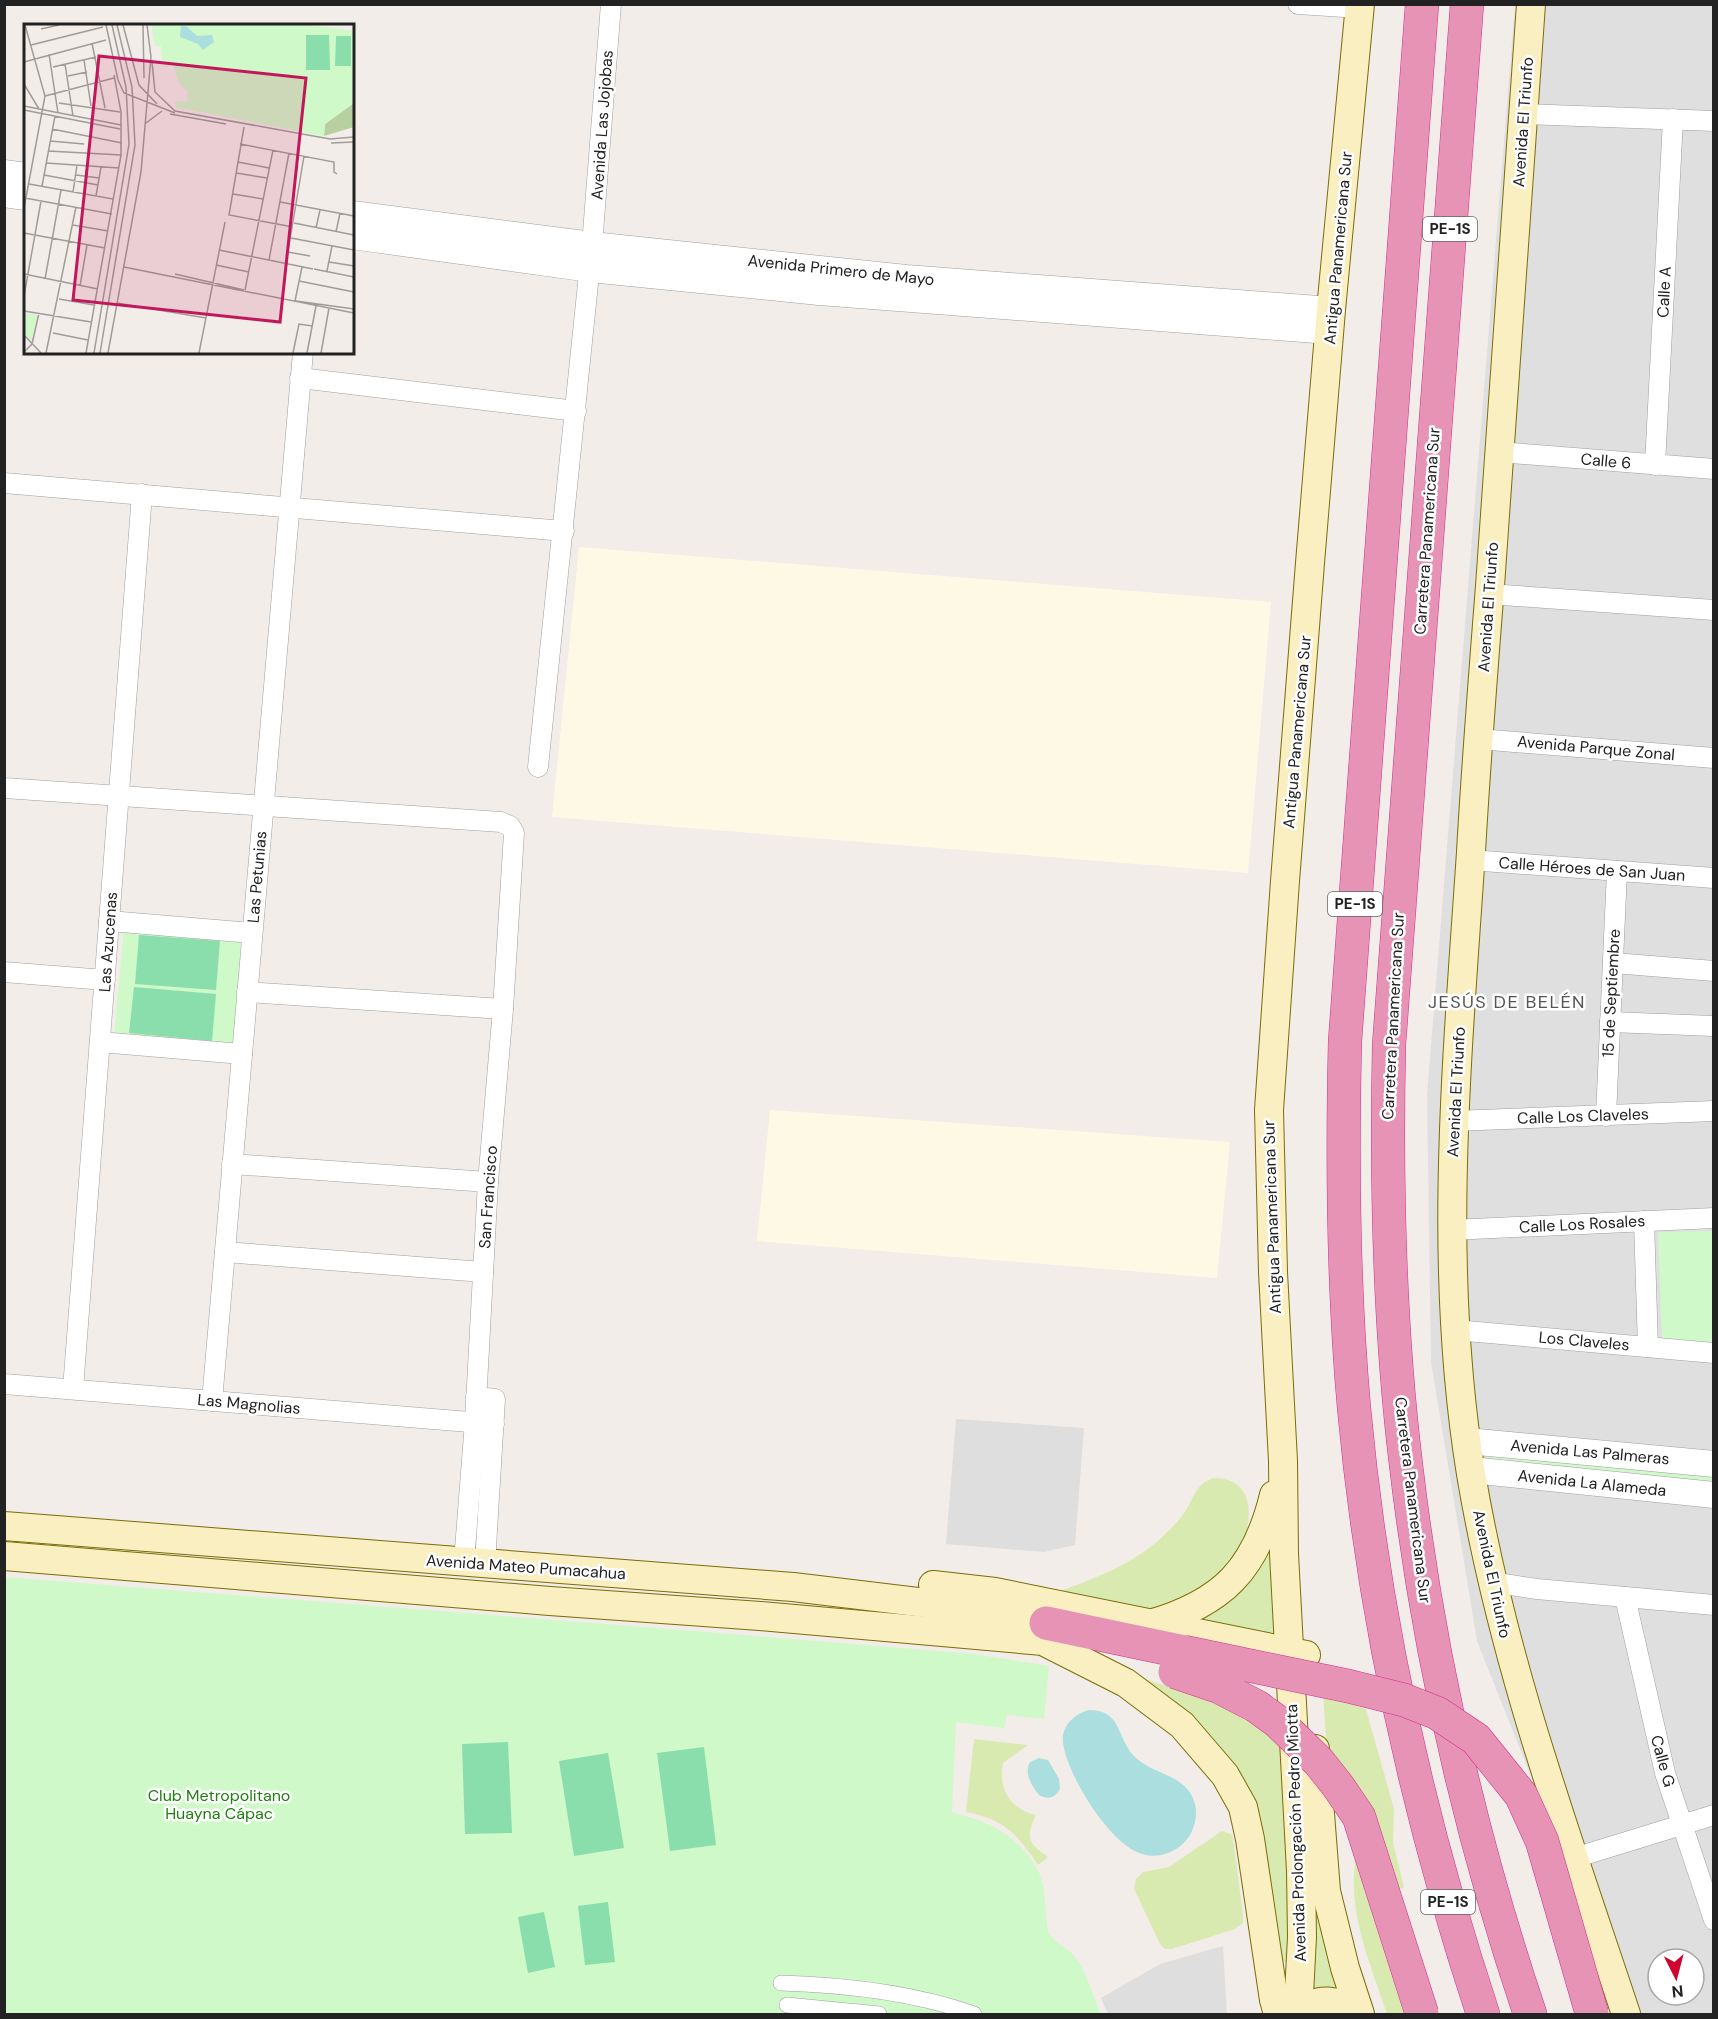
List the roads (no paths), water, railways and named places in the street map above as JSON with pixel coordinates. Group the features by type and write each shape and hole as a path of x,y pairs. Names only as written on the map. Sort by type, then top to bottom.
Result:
{"highway":[{"name":"PE-1S","path":"1422,4 1345,1041 1343,1139 1345,1245 1349,1337 1361,1468 1387,1641 1401,1718 1420,1800 1449,1905 1483,2014"},
{"name":"Carretera Panamericana Sur","path":"1467,4 1389,1046 1387,1140 1390,1242 1394,1323 1406,1465 1430,1623 1464,1791 1495,1904 1530,2014"},
{"path":"1044,1632 1180,1662 1348,1686 1404,1700 1437,1713 1476,1739 1521,1795 1542,1842 1592,2014"},
{"path":"1180,1662 1219,1687 1256,1706 1278,1722 1319,1762 1338,1786 1359,1817 1422,2014"}],"main road":[{"name":"Avenida El Triunfo","path":"1531,4 1453,1121 1451,1230 1455,1330 1471,1470 1491,1582 1520,1689 1626,2014"},
{"name":"Antigua Panamericana Sur","path":"1299,1654 1284,1554 1283,1461 1273,1272 1269,1110 1330,321 1360,7"},
{"path":"1149,1624 1177,1616 1194,1608 1214,1596 1238,1576 1256,1548 1269,1518 1283,1461"},
{"name":"Avenida Mateo Pumacahua","path":"4,1526 804,1589 951,1606 1044,1632"},
{"name":"Avenida Mateo Pumacahua","path":"4,1556 550,1601 760,1616 1044,1632"},
{"path":"615,1574 678,1565 950,1586 994,1592 1299,1654"},
{"path":"1044,1632 1126,1683 1182,1725 1225,1774 1243,1807 1250,1839 1274,2000 1291,2014 1312,2002 1323,2001 1343,2004 1359,2014"},
{"name":"Avenida Prolongación Pedro Miotta","path":"1291,2014 1302,1916 1299,1654"},
{"name":"Avenida Prolongación Pedro Miotta","path":"1299,1654 1324,1883 1342,1958 1359,2014"}],"street":[{"name":"Avenida Las Jojobas","path":"538,767 591,257 611,4"},
{"path":"1298,4 1360,7"},
{"path":"1523,114 1713,121"},
{"name":"Calle A","path":"1655,465 1673,119"},
{"path":"4,173 24,176"},
{"path":"4,194 24,197"},
{"name":"Avenida Primero de Mayo","path":"354,214 591,257 819,292 1330,321"},
{"name":"Avenida Primero de Mayo","path":"354,236 591,257"},
{"name":"Las Petunias","path":"212,1401 303,354"},
{"path":"300,378 576,411"},
{"name":"Calle 6","path":"1499,452 1713,469"},
{"path":"4,483 564,531"},
{"name":"Las Azucenas","path":"73,1389 142,494"},
{"path":"1489,594 1713,610"},
{"name":"Avenida Parque Zonal","path":"1478,739 1713,758"},
{"path":"4,788 263,807"},
{"name":"San Francisco","path":"263,807 501,822 510,826 514,832 483,1272 486,1398 474,1563"},
{"name":"Calle Héroes de San Juan","path":"1470,860 1713,878"},
{"name":"15 de Septiembre","path":"1606,1116 1617,871"},
{"path":"109,921 252,933"},
{"path":"1613,963 1713,971"},
{"path":"4,972 105,980"},
{"path":"247,992 502,1009"},
{"path":"1610,1022 1713,1026"},
{"path":"100,1042 242,1054"},
{"name":"Calle Los Claveles","path":"1453,1121 1713,1111"},
{"path":"232,1164 488,1182"},
{"name":"Calle Los Rosales","path":"1451,1230 1713,1218"},
{"path":"1644,1221 1648,1347"},
{"path":"225,1252 483,1272"},
{"name":"Los Claveles","path":"1455,1330 1713,1353"},
{"name":"Las Magnolias","path":"4,1384 484,1423"},
{"name":"Avenida Las Palmeras","path":"1467,1441 1713,1464"},
{"name":"Avenida La Alameda","path":"1471,1470 1713,1495"},
{"path":"1491,1582 1537,1589 1713,1605"},
{"name":"Calle G","path":"1625,1597 1665,1773 1713,1920"},
{"path":"1574,1858 1713,1815"},
{"path":"781,1983 876,1989 974,2014"},
{"path":"787,2005 879,2014"}],"water":[{"path":"1089,1710 1107,1714 1117,1725 1133,1755 1141,1762 1177,1780 1191,1794 1196,1807 1192,1831 1187,1840 1175,1850 1155,1856 1144,1855 1124,1844 1101,1819 1080,1787 1066,1756 1063,1737 1066,1726 1078,1714"},
{"path":"1039,1758 1048,1760 1059,1779 1060,1789 1051,1797 1039,1795 1029,1779 1028,1766 1030,1762"}],"district":[{"name":"JESÚS DE BELÉN","path":"1507,1002"}],"park label":[{"name":"Club Metropolitano Huayna Cápac","path":"219,1804"}]}
